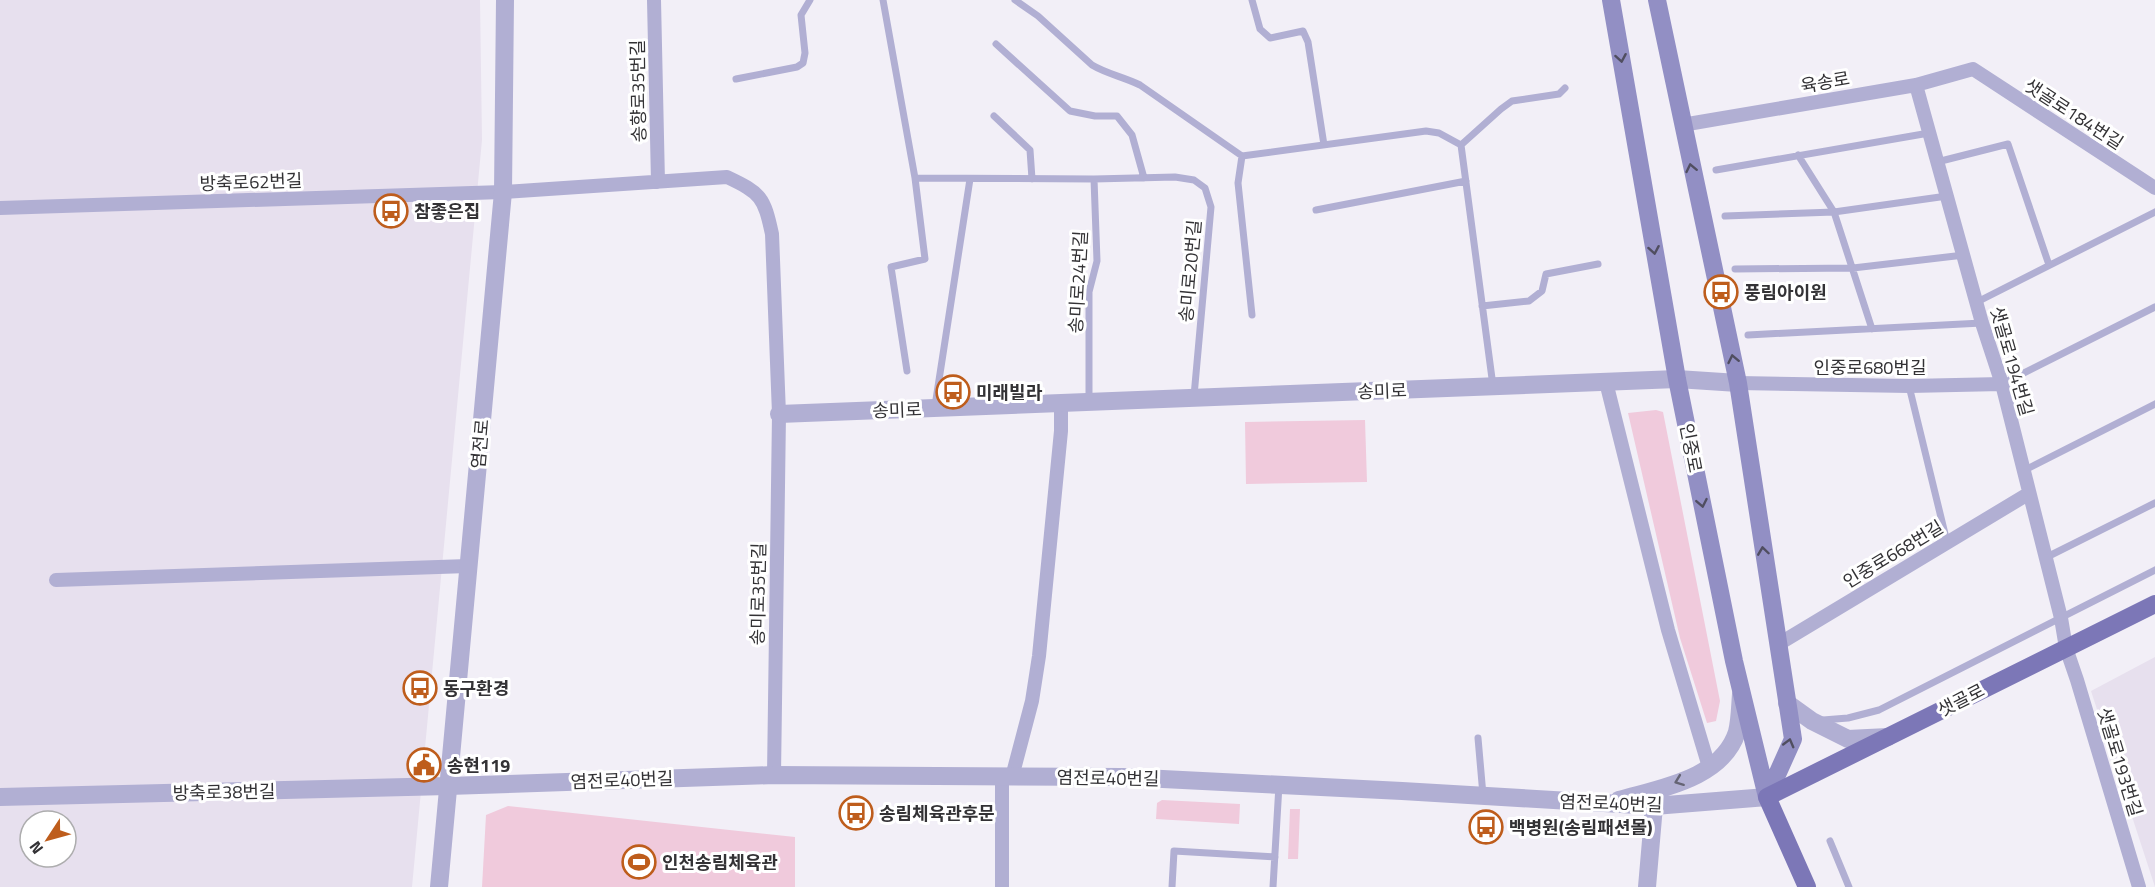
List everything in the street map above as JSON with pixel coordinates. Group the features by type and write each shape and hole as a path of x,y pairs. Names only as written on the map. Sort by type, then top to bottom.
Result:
{"main road":[{"name":"인중로","path":"1611,0 1677,379 1742,689 1767,797 1807,887"},
{"path":"1657,0 1738,383 1793,739 1767,797"},
{"name":"샛골로","path":"1767,797 2155,604"}],"street":[{"name":"염전로","path":"439,887 503,192 505,0"},
{"name":"송향로35번길","path":"654,0 658,182"},
{"name":"육송로","path":"1682,125 1916,85 1973,69"},
{"name":"샛골로184번길","path":"1973,69 2155,188"},
{"name":"샛골로194번길","path":"1916,85 2002,384 2061,618 2066,648"},
{"path":"503,192 727,177 752,189 766,206 772,234 778,414"},
{"name":"방축로62번길","path":"0,208 503,192"},
{"name":"송미로","path":"778,414 1677,379 1738,383"},
{"path":"1606,382 1668,630 1709,767"},
{"name":"인중로680번길","path":"1738,383 1909,386 2002,384"},
{"path":"1002,887 1007,776 1032,700 1039,656 1061,404"},
{"name":"송미로35번길","path":"774,775 778,414"},
{"name":"인중로668번길","path":"1777,645 2028,494"},
{"path":"56,580 468,566"},
{"name":"샛골로193번길","path":"2066,648 2139,887"},
{"path":"1607,803 1676,783 1722,758 1737,732 1742,689"},
{"path":"1787,703 1812,721 1848,739 1888,737"},
{"name":"염전로40번길","path":"448,786 774,775 1007,776 1123,777 1654,806 1767,797"},
{"name":"방축로38번길","path":"0,797 448,786"},
{"path":"1647,887 1654,806"}],"lane":[{"path":"736,79 797,67 803,63 805,53 801,15 810,0"},
{"path":"883,0 915,178 925,259 891,267 907,371"},
{"path":"1015,0 1038,16 1092,65 1103,72 1140,85 1242,156 1426,130 1439,132 1461,145"},
{"path":"1252,0 1260,29 1270,38 1303,31 1308,42 1324,145"},
{"path":"996,44 1070,111 1095,116 1117,116 1132,135 1144,178"},
{"path":"1461,145 1512,101 1559,94 1565,88"},
{"path":"994,116 1030,150 1032,179"},
{"path":"1716,171 1929,133"},
{"path":"1937,162 2008,144 2049,265"},
{"path":"1461,145 1493,386"},
{"path":"1798,155 1834,212 1872,329"},
{"path":"1242,156 1238,183 1252,315"},
{"name":"송미로20번길","path":"1094,179 1175,177 1194,180 1205,188 1211,207 1194,398"},
{"path":"915,178 1094,179"},
{"name":"송미로24번길","path":"1089,402 1089,292 1097,261 1094,179"},
{"path":"935,409 970,180"},
{"path":"1316,210 1466,181"},
{"path":"1725,216 1834,212 1947,196"},
{"path":"1977,302 2155,212"},
{"path":"1735,269 1853,268 1964,255"},
{"path":"1482,306 1529,301 1542,291 1546,274 1598,264"},
{"path":"2002,384 2155,307"},
{"path":"1748,335 1983,323"},
{"path":"1909,386 1947,542"},
{"path":"2023,471 2155,404"},
{"path":"2045,558 2155,503"},
{"path":"1812,721 1848,718 1879,710 2155,570"},
{"path":"1478,738 1483,796"},
{"path":"1273,887 1279,785"},
{"path":"1830,842 1849,887"},
{"path":"1172,887 1174,851 1275,857"}],"shaded area":[{"path":"0,0 480,0 482,140 412,887 0,887"},
{"path":"1656,410 1663,412 1720,701 1716,721 1707,723 1680,638 1628,413"},
{"path":"1365,420 1367,482 1246,484 1245,422"},
{"path":"2155,657 2155,887 2091,691"},
{"path":"1162,800 1240,804 1239,824 1156,819 1157,803"},
{"name":"인천송림체육관","path":"508,806 795,837 795,887 482,887 486,815"},
{"path":"1290,809 1300,809 1298,859 1288,859"}],"place":[{"name":"참좋은집","path":"391,211"},
{"name":"풍림아이원","path":"1721,292"},
{"name":"미래빌라","path":"953,392"},
{"name":"동구환경","path":"420,688"},
{"name":"송현119","path":"424,765"},
{"name":"송림체육관후문","path":"856,813"},
{"name":"백병원(송림패션몰)","path":"1486,827"},
{"name":"인천송림체육관","path":"639,862"}]}
